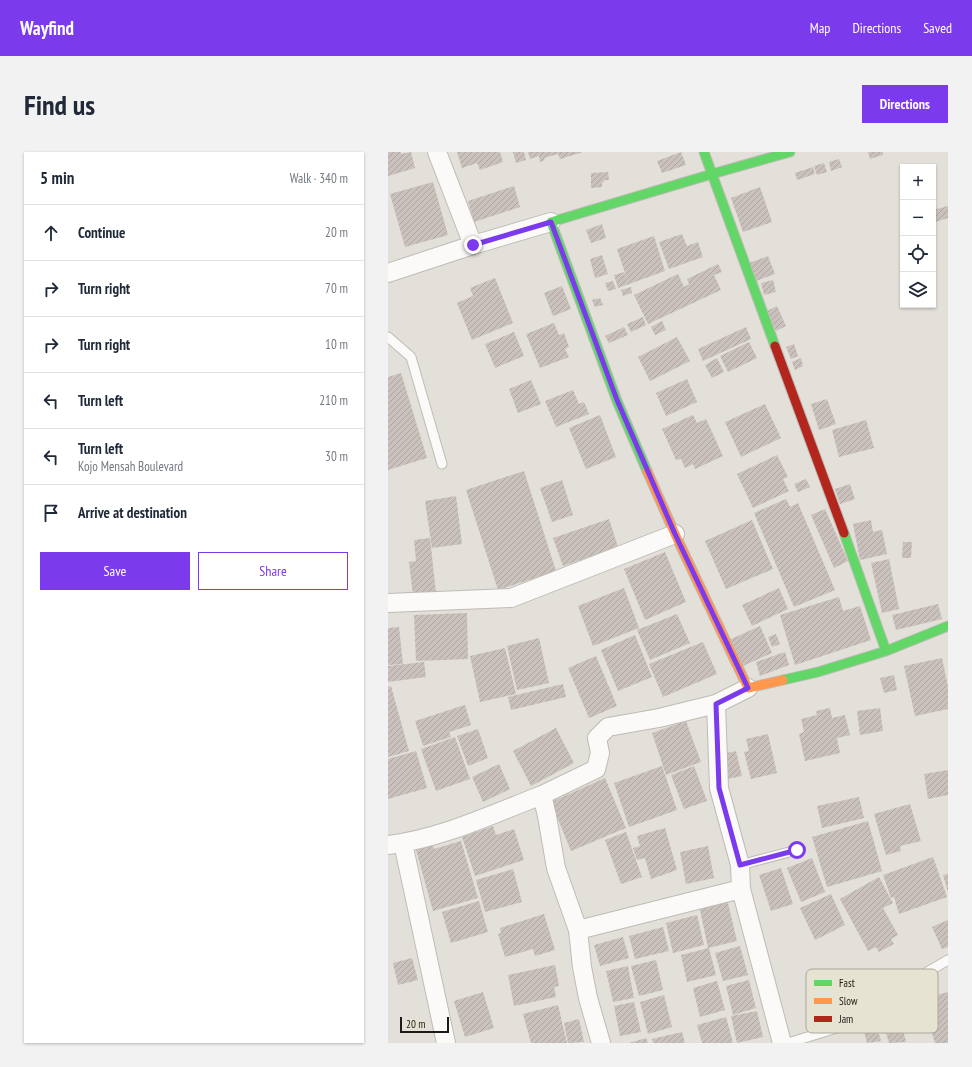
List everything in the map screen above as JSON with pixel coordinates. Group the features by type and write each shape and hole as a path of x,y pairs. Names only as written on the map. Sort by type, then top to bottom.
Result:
{"street":[{"path":"437,152 473,245"},
{"path":"704,152 866,592 886,651"},
{"path":"388,274 473,245 790,152"},
{"path":"551,222 617,400 675,534 748,688"},
{"path":"388,603 511,598 675,534"},
{"path":"446,1043 396,844 448,831 542,795 596,769 600,753 597,738 608,727 659,718 716,704 748,688 818,672 886,651 948,626"},
{"path":"716,704 719,788 740,865 741,889 782,1043"},
{"path":"542,795 556,868 578,930 582,967 588,998 601,1043"},
{"path":"578,930 741,889"}],"lane":[{"path":"388,337 411,357 442,464"},
{"path":"740,865 797,850"},
{"path":"932,969 948,960"},
{"path":"788,1043 820,1033"}],"building":[{"path":"388,152 401,152 401,154 411,152 415,168 388,176"},
{"path":"457,152 500,152 503,162 480,170 477,163 462,168"},
{"path":"513,152 524,152 526,160 516,163"},
{"path":"528,152 583,152 560,159 558,154 544,158 545,160 540,162 539,156 530,159"},
{"path":"681,152 686,165 662,173 657,161"},
{"path":"868,152 883,152 883,155 870,159"},
{"path":"839,159 842,167 831,171 829,162"},
{"path":"824,163 827,172 817,175 814,166"},
{"path":"813,167 815,174 797,180 795,173"},
{"path":"608,172 609,180 605,180 602,183 602,187 591,188 591,173"},
{"path":"433,182 448,235 405,247 390,194"},
{"path":"514,186 520,207 474,222 468,201"},
{"path":"760,187 772,222 743,232 731,198"},
{"path":"948,206 948,218 936,222 936,209"},
{"path":"602,224 606,238 591,243 586,230"},
{"path":"682,234 687,246 698,242 703,257 669,269 659,242"},
{"path":"654,236 665,271 618,288 614,275 624,272 628,282 617,249"},
{"path":"602,255 608,274 595,278 590,259"},
{"path":"768,256 775,274 756,281 749,263"},
{"path":"718,264 722,272 714,275 721,290 648,324 634,295 678,274 684,287 689,284 687,279"},
{"path":"495,278 513,323 472,340 457,303 473,296 470,288"},
{"path":"773,280 776,292 764,295 761,283"},
{"path":"613,281 616,289 608,291 605,283"},
{"path":"562,286 571,309 553,316 544,293"},
{"path":"631,287 632,293 623,296 621,290"},
{"path":"600,298 603,305 595,307 592,300"},
{"path":"777,306 786,326 776,331 767,311"},
{"path":"643,317 646,325 631,332 627,324"},
{"path":"662,321 666,330 655,335 651,327"},
{"path":"554,323 559,335 564,333 569,347 565,349 569,357 540,368 526,334"},
{"path":"624,327 628,335 609,343 605,336"},
{"path":"746,327 751,339 703,361 698,349"},
{"path":"514,332 524,356 495,368 485,344"},
{"path":"677,337 690,361 650,381 638,357"},
{"path":"749,342 757,358 728,372 720,356"},
{"path":"794,344 798,356 791,359 786,347"},
{"path":"717,358 724,372 712,378 705,365"},
{"path":"801,358 803,366 795,370 792,362"},
{"path":"401,373 427,458 388,470 388,377"},
{"path":"687,379 697,402 666,416 656,393"},
{"path":"531,380 541,404 518,413 509,389"},
{"path":"573,390 579,404 584,402 589,414 556,427 545,401"},
{"path":"827,399 836,424 819,430 811,404"},
{"path":"765,404 781,438 741,457 725,422"},
{"path":"600,415 616,457 586,469 569,428"},
{"path":"693,415 697,423 706,419 723,456 695,469 693,464 685,468 681,459 676,460 662,429"},
{"path":"866,420 874,448 839,457 832,430"},
{"path":"777,455 788,477 783,479 789,491 753,508 737,474"},
{"path":"524,471 556,571 498,590 466,490"},
{"path":"806,479 810,487 798,492 794,484"},
{"path":"562,480 573,515 552,522 540,488"},
{"path":"850,484 855,499 840,504 835,489"},
{"path":"456,496 462,544 432,548 425,501"},
{"path":"786,499 790,507 798,503 835,590 794,607 754,513"},
{"path":"825,509 848,561 834,568 811,515"},
{"path":"609,519 618,547 563,566 553,538"},
{"path":"752,520 773,569 726,589 705,541"},
{"path":"871,520 873,532 882,530 887,554 860,560 853,524"},
{"path":"430,538 436,593 413,595 409,562 416,561 414,540"},
{"path":"903,542 912,542 911,558 902,558"},
{"path":"665,552 686,602 645,620 624,569"},
{"path":"889,559 899,609 882,613 871,563"},
{"path":"624,588 639,628 593,646 578,606"},
{"path":"779,588 788,609 752,626 742,605"},
{"path":"839,597 843,611 860,606 871,640 795,665 780,615"},
{"path":"938,604 942,619 896,630 892,615"},
{"path":"467,613 468,659 416,661 414,615"},
{"path":"677,614 690,643 650,660 637,630"},
{"path":"760,626 772,653 743,666 731,639"},
{"path":"399,627 403,664 388,665 388,628"},
{"path":"776,634 780,644 772,647 768,637"},
{"path":"635,635 652,677 618,691 601,650"},
{"path":"539,638 549,683 517,690 507,646"},
{"path":"703,642 717,674 663,697 649,664"},
{"path":"505,648 516,694 480,702 470,656"},
{"path":"785,652 789,665 760,676 756,662"},
{"path":"596,656 617,706 589,718 568,668"},
{"path":"942,658 948,687 948,709 915,716 904,666"},
{"path":"424,662 426,677 388,682 388,666"},
{"path":"894,675 897,690 884,693 880,678"},
{"path":"563,684 566,697 511,710 508,697"},
{"path":"391,686 409,751 388,757 388,687"},
{"path":"465,705 471,725 449,732 451,737 423,746 415,721"},
{"path":"830,708 832,718 845,715 850,735 837,738 840,753 805,761 799,734 804,732 801,719 817,715 816,711"},
{"path":"880,708 883,731 860,735 857,711"},
{"path":"686,721 701,762 666,775 652,733"},
{"path":"556,728 574,763 531,786 513,751"},
{"path":"478,729 488,758 468,766 457,736"},
{"path":"768,734 777,773 751,779 744,752 749,751 746,739"},
{"path":"455,737 470,779 436,791 421,749"},
{"path":"416,751 427,788 388,799 388,759"},
{"path":"736,751 742,776 728,779 723,754"},
{"path":"499,764 510,789 483,802 472,777"},
{"path":"662,766 677,810 629,827 614,783"},
{"path":"694,766 707,801 684,809 671,775"},
{"path":"948,770 948,795 928,799 924,774"},
{"path":"605,778 626,828 571,851 551,802"},
{"path":"859,797 864,818 822,828 817,806"},
{"path":"910,804 921,841 900,846 901,851 886,855 874,814"},
{"path":"868,821 882,871 827,887 812,837"},
{"path":"493,826 496,835 514,829 524,860 475,876 462,837"},
{"path":"665,828 677,870 651,879 645,858 637,860 633,848 640,846 637,836"},
{"path":"626,832 642,877 621,884 605,840"},
{"path":"430,838 434,849 461,841 478,898 433,911 414,843"},
{"path":"708,846 714,878 686,884 680,852"},
{"path":"933,857 947,897 899,914 894,897 891,898 883,875"},
{"path":"812,858 825,892 801,902 787,868"},
{"path":"781,868 793,904 771,911 759,875"},
{"path":"513,869 522,902 485,912 476,880"},
{"path":"948,874 948,892 943,875"},
{"path":"879,877 893,903 883,908 898,935 891,939 894,944 879,952 876,947 868,951 840,899"},
{"path":"831,894 845,925 815,940 800,908"},
{"path":"727,899 737,941 708,948 699,905"},
{"path":"479,901 488,932 451,943 442,912"},
{"path":"544,914 555,950 535,956 533,949 505,957 498,934 501,933 500,928"},
{"path":"697,915 704,945 673,953 666,923"},
{"path":"948,920 948,947 942,949 932,927"},
{"path":"663,927 669,951 635,959 629,936"},
{"path":"623,937 629,958 600,966 594,945"},
{"path":"740,946 748,975 723,981 715,953"},
{"path":"709,948 716,975 687,982 681,955"},
{"path":"412,958 418,980 398,985 393,963"},
{"path":"656,960 663,990 639,996 631,966"},
{"path":"555,965 559,986 554,987 556,997 514,1006 508,975"},
{"path":"628,966 634,998 613,1002 606,971"},
{"path":"749,980 756,1008 733,1015 726,986"},
{"path":"717,981 725,1010 700,1017 693,988"},
{"path":"483,992 494,1028 465,1037 454,1001"},
{"path":"948,992 948,1043 935,1043 932,1033 938,1033 938,995"},
{"path":"664,995 672,1027 648,1034 640,1002"},
{"path":"634,1002 641,1032 620,1036 614,1006"},
{"path":"558,1005 567,1043 531,1043 523,1014"},
{"path":"757,1011 763,1037 737,1043 731,1016"},
{"path":"726,1017 733,1043 702,1043 697,1025"},
{"path":"579,1019 584,1042 568,1043 564,1023"},
{"path":"682,1032 685,1043 653,1043 652,1039"},
{"path":"864,1033 879,1033 881,1041 867,1043"},
{"path":"886,1033 904,1033 906,1042 889,1043"},
{"path":"646,1038 648,1043 629,1043"}],"traffic: fast":[{"path":"647,471 617,401 551,222 712,174 704,152"},
{"path":"775,346 712,174 790,152"},
{"path":"844,533 886,651"},
{"path":"783,680 818,672 886,651 948,626"}],"traffic: slow":[{"path":"647,471 748,688 783,680"}],"traffic: jam":[{"path":"775,346 844,533"}],"route":[{"path":"473,245 551,222 617,400 675,534 748,688 716,704 719,788 740,865 797,850"}]}
